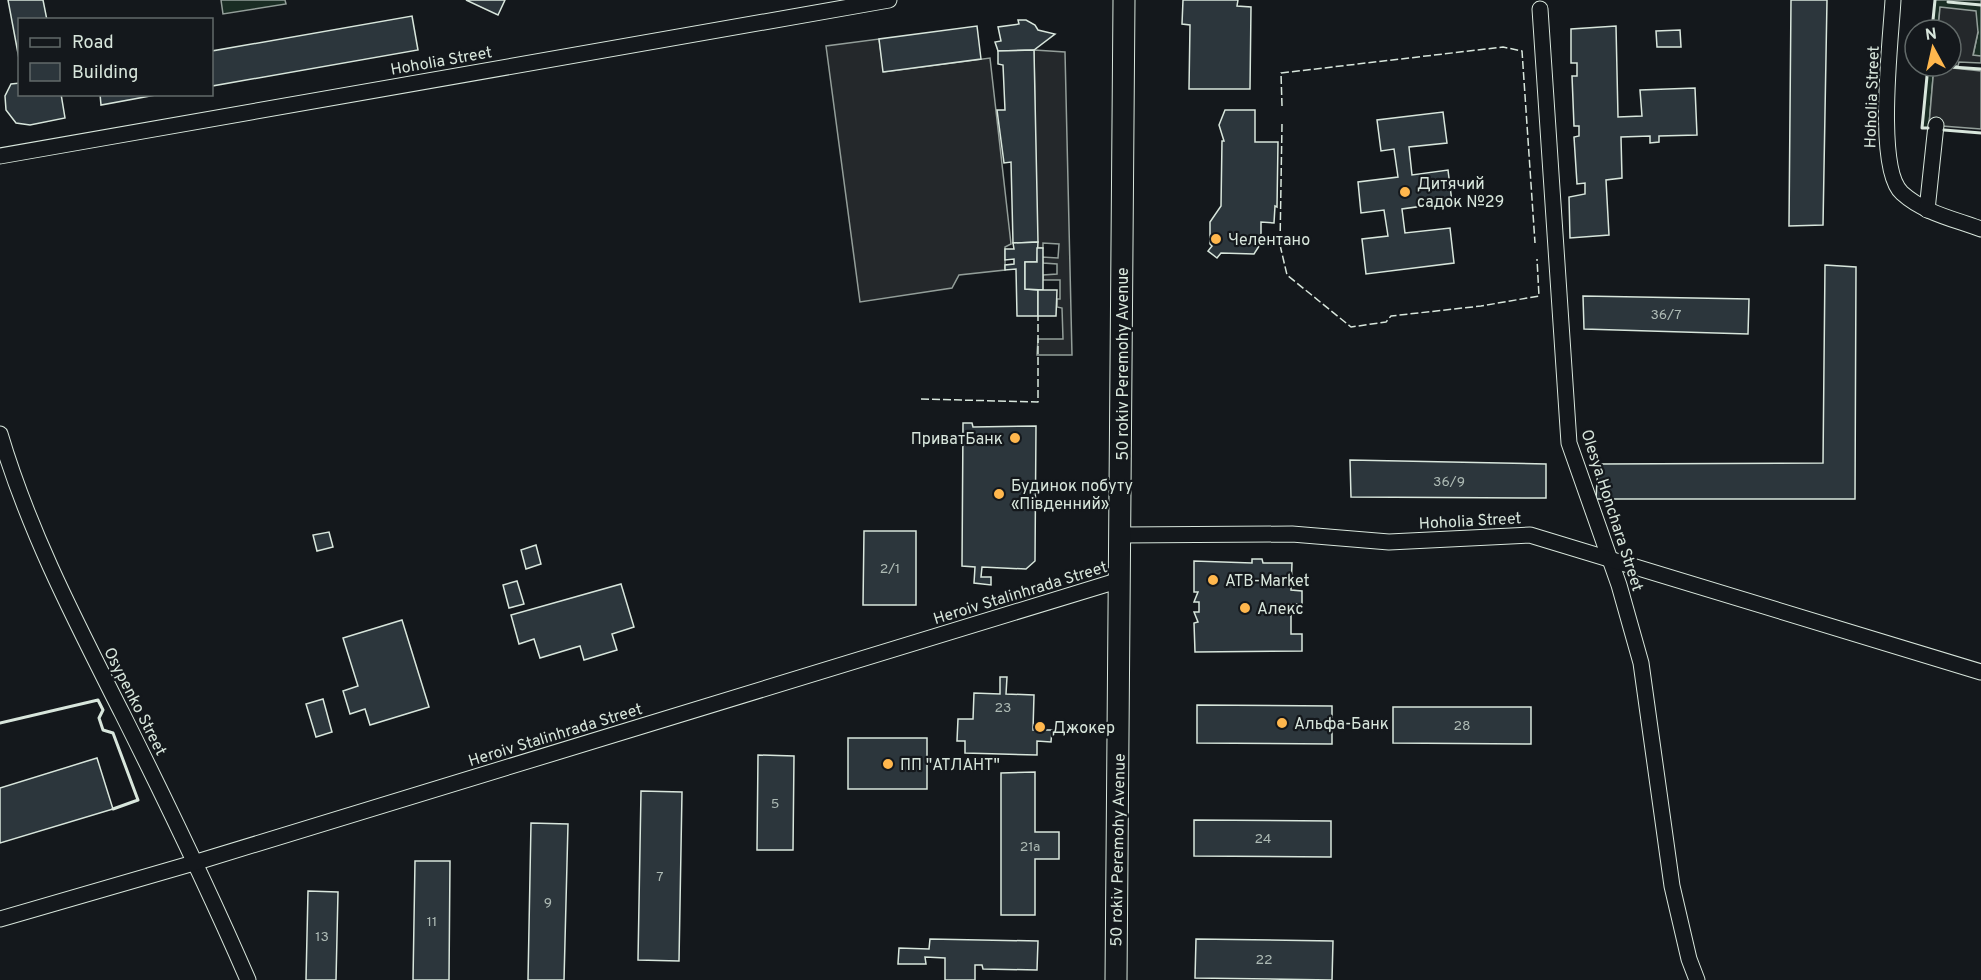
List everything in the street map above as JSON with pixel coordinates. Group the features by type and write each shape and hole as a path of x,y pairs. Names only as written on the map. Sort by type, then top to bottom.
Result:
{"main road":[{"name":"50 rokiv Peremohy Avenue","path":"1116,980 1124,0"}],"street":[{"name":"Hoholia Street","path":"0,156 889,0"},
{"name":"Hoholia Street","path":"1893,0 1887,154 1892,175 1900,192 1927,210"},
{"name":"Olesya Honchara Street","path":"1540,9 1569,443 1641,663 1672,886 1696,980"},
{"path":"1936,125 1927,210 1981,229"},
{"name":"Osypenko Street","path":"0,434 11,471 58,585 196,862 248,980"},
{"name":"Hoholia Street","path":"1121,535 1292,534 1389,542 1530,535 1609,561 1981,672"},
{"name":"Heroiv Stalinhrada Street","path":"0,919 196,862 1120,580"}],"green space":[{"path":"221,0 285,0 286,4 223,14"},
{"path":"1935,0 1981,0 1981,56 1973,56 1978,32 1963,23 1963,18 1956,18 1940,8 1939,18 1933,18"},
{"path":"1927,78 1933,78 1929,125 1928,128 1922,128"}],"shaded area":[{"path":"1940,7 1976,11 1978,32 1973,55 1981,56 1981,63 1963,62 1963,18 1939,18"},
{"path":"879,39 884,72 990,58 1011,244 1005,247 1005,270 959,275 952,288 860,302 826,46"},
{"path":"1034,50 1065,52 1072,355 1037,355 1038,339 1063,339 1062,308 1057,307 1057,299 1060,299 1060,280 1043,280 1043,275 1057,274 1057,264 1043,263 1042,257 1058,258 1059,244 1043,243 1043,248 1037,248"},
{"path":"1963,69 1981,71 1981,129 1929,125 1933,78 1963,78"}],"building":[{"path":"8,0 43,0 47,18 18,18 18,53"},
{"path":"466,0 505,0 498,15"},
{"path":"1183,0 1238,0 1237,6 1251,7 1250,89 1189,89 1190,25 1182,24"},
{"path":"1791,0 1827,0 1823,225 1789,226"},
{"path":"412,16 418,50 213,86 213,51"},
{"path":"1018,20 1026,20 1035,25 1038,30 1055,34 1034,50 998,51 995,42 1001,41 998,27 1019,24"},
{"path":"977,26 981,59 883,72 879,39"},
{"path":"1616,26 1618,117 1642,116 1640,90 1695,88 1697,135 1659,136 1659,142 1650,143 1650,136 1621,137 1622,178 1606,180 1609,235 1570,238 1569,197 1585,194 1585,183 1577,184 1574,137 1579,136 1579,126 1574,126 1572,76 1577,76 1577,63 1571,63 1571,29"},
{"path":"1680,30 1681,47 1657,47 1656,31"},
{"path":"1034,50 1038,242 1013,243 1011,162 1004,163 997,110 1005,110 1003,65 998,64 998,51"},
{"path":"18,83 18,96 61,96 65,118 30,125 16,123 6,110 5,96 11,84"},
{"path":"100,96 150,96 101,105"},
{"path":"1225,110 1255,110 1255,142 1278,142 1277,207 1275,206 1274,223 1261,222 1261,243 1254,254 1221,253 1217,258 1208,251 1212,246 1210,244 1210,222 1221,206 1222,141 1224,141 1219,125"},
{"name":"Дитячий садок №29","path":"1443,112 1447,143 1409,147 1412,175 1448,170 1452,202 1402,209 1405,233 1450,228 1454,263 1366,274 1362,239 1388,236 1384,210 1361,213 1358,182 1398,177 1394,149 1381,151 1377,120"},
{"path":"1038,242 1037,262 1025,262 1025,289 1038,290 1038,316 1017,316 1016,269 1005,270 1005,265 1014,264 1014,259 1005,260 1005,249 1014,249 1013,243"},
{"path":"1037,248 1043,248 1043,290 1025,289 1025,262 1037,262"},
{"path":"1825,265 1856,267 1855,499 1596,499 1598,464 1823,463"},
{"path":"1038,290 1057,290 1056,316 1038,316"},
{"path":"1583,296 1749,299 1748,334 1584,329"},
{"name":"Будинок побуту «Південний»","path":"963,423 972,423 973,427 1036,426 1035,561 1026,569 982,567 981,577 991,577 991,585 974,583 975,567 962,566"},
{"path":"1350,460 1546,464 1546,498 1351,497"},
{"path":"864,531 916,531 916,605 863,605"},
{"path":"329,532 333,547 317,551 313,535"},
{"path":"536,545 541,564 526,569 521,550"},
{"name":"Алекс","path":"1252,559 1262,559 1263,563 1292,563 1291,590 1302,591 1302,604 1291,604 1291,634 1302,634 1302,651 1195,652 1194,623 1198,622 1194,612 1199,612 1199,602 1194,602 1198,592 1194,592 1194,561 1252,563"},
{"path":"517,581 524,604 509,608 503,585"},
{"path":"621,584 634,627 612,634 617,650 584,660 580,646 540,658 534,639 519,644 511,615"},
{"path":"402,620 429,707 370,725 365,709 350,714 343,691 358,686 343,638"},
{"path":"1000,677 1007,677 1006,694 1034,695 1033,730 1052,730 1051,742 1037,741 1037,755 965,753 965,741 957,741 958,719 973,719 974,693 1000,694"},
{"path":"323,699 332,732 316,737 306,704"},
{"path":"1197,705 1332,706 1332,744 1197,743"},
{"path":"1393,707 1531,707 1531,744 1393,743"},
{"name":"ПП \"АТЛАНТ\"","path":"848,738 927,738 927,789 848,789"},
{"path":"758,755 794,756 793,850 757,850"},
{"path":"97,758 113,809 0,843 0,788"},
{"path":"1035,772 1035,832 1059,832 1059,859 1035,859 1035,915 1001,915 1001,773"},
{"path":"641,791 682,792 679,961 638,960"},
{"path":"1194,820 1331,821 1331,857 1194,856"},
{"path":"531,823 568,824 564,980 528,980"},
{"path":"415,861 450,861 449,980 413,980"},
{"path":"308,891 338,892 336,980 306,980"},
{"path":"930,939 1038,941 1037,970 983,969 982,965 975,965 975,980 945,980 945,958 925,957 926,964 898,964 899,948 929,949"},
{"path":"1196,939 1333,941 1332,980 1195,978"}],"fence":[{"path":"1282,106 1281,73 1503,47 1522,51 1535,243"},
{"path":"1282,124 1280,245 1287,275 1351,327 1386,322 1391,316 1481,306 1539,296 1537,259"},
{"path":"921,399 1038,402 1038,316"}],"wall":[{"path":"1933,18 1935,0"},
{"path":"1948,2 1981,5"},
{"path":"1963,68 1981,69"},
{"path":"1927,78 1922,128 1928,128"},
{"path":"1944,130 1981,133"},
{"path":"0,723 98,700 103,710 99,718 103,730 113,733 138,800 113,809"}],"place":[{"name":"Дитячий садок №29","path":"1405,192"},
{"name":"Челентано","path":"1216,239"},
{"name":"ПриватБанк","path":"1015,438"},
{"name":"Будинок побуту «Південний»","path":"999,494"},
{"name":"ATB-Market","path":"1213,580"},
{"name":"Алекс","path":"1245,608"},
{"name":"Альфа-Банк","path":"1282,723"},
{"name":"Джокер","path":"1040,727"},
{"name":"ПП \"АТЛАНТ\"","path":"888,764"}]}
